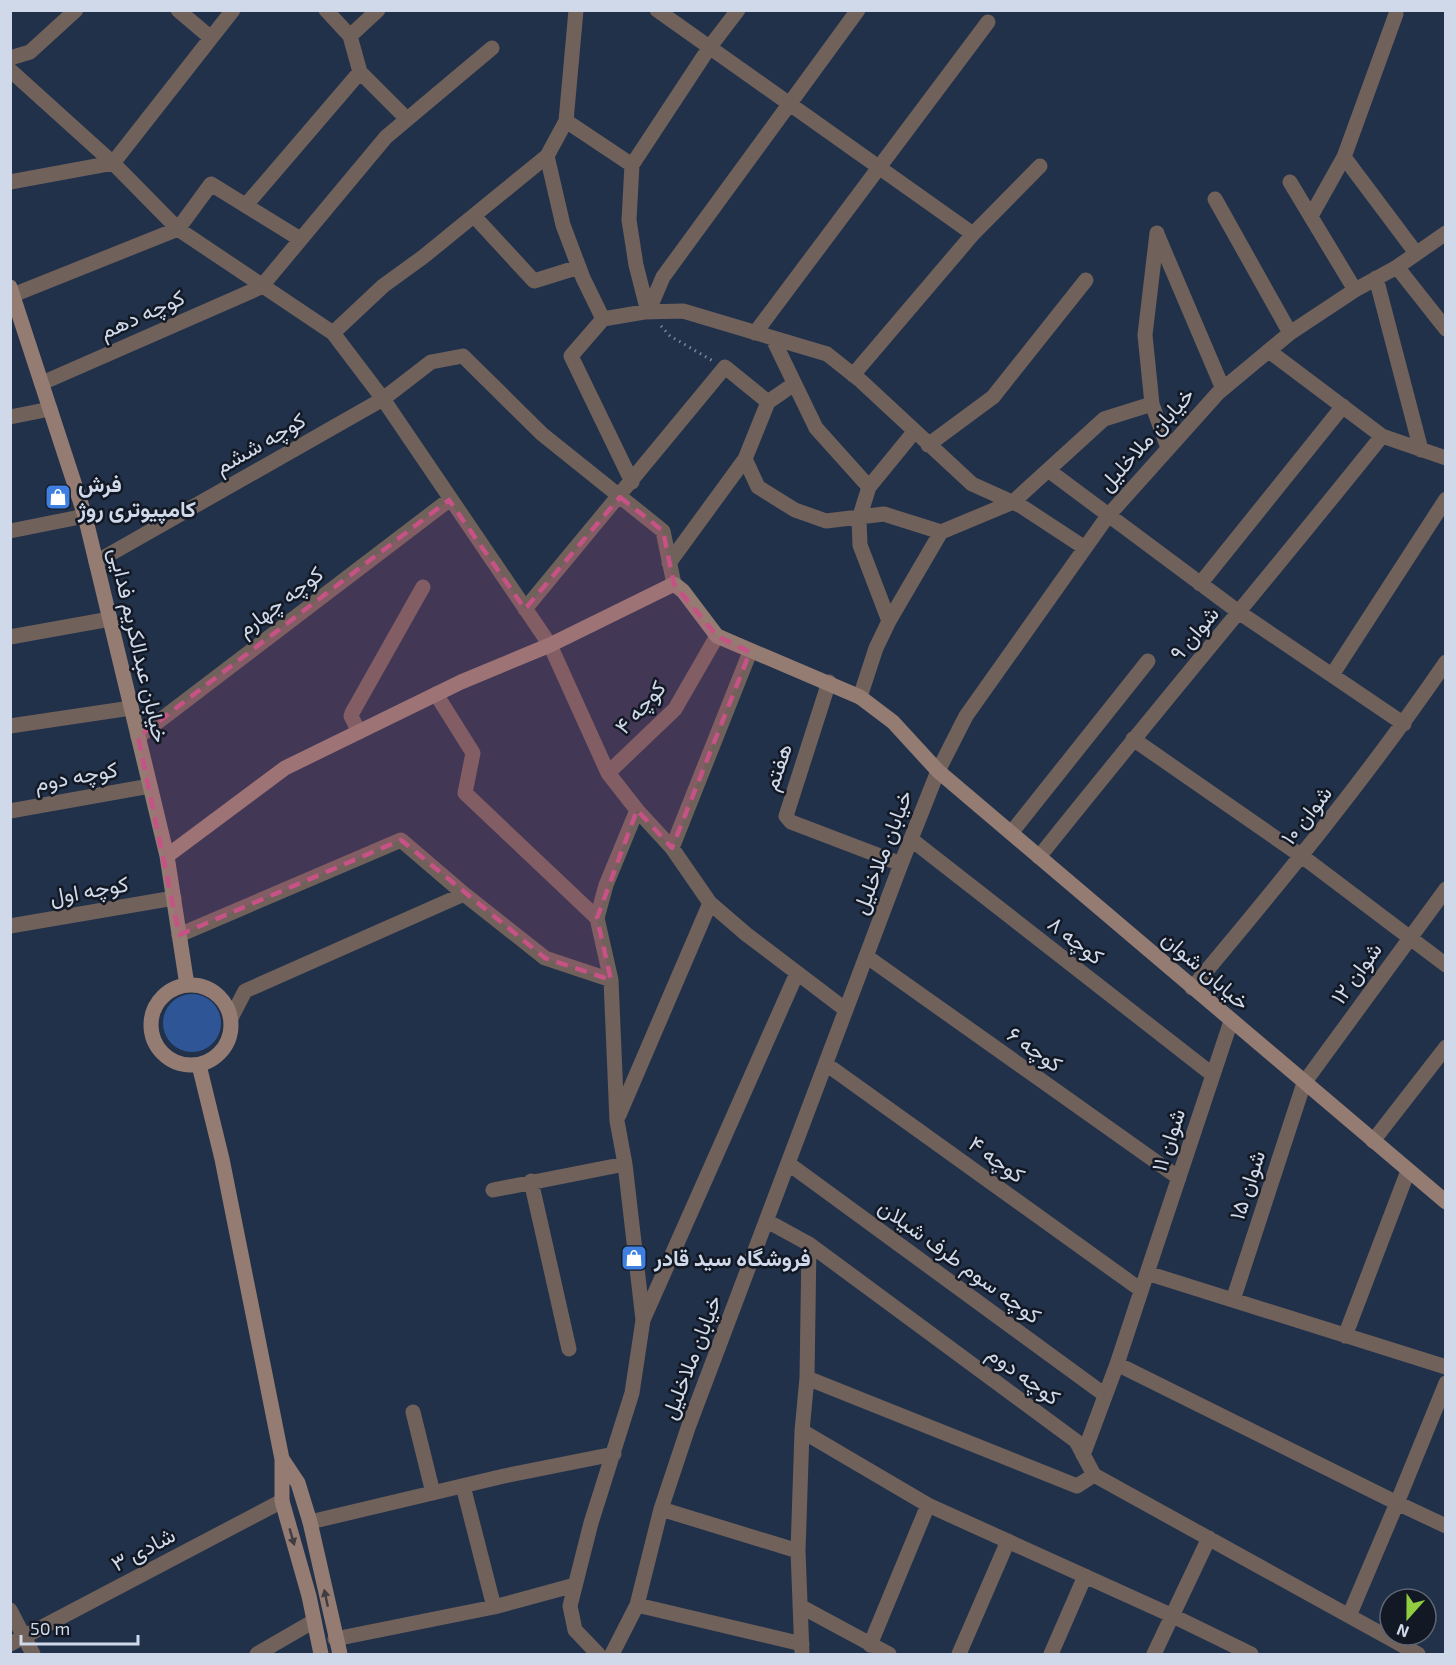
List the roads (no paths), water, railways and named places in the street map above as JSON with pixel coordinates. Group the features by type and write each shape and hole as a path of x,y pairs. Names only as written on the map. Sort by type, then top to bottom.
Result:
{"street":[{"path":"10,58 30,52 76,10"},
{"path":"178,10 211,38"},
{"path":"10,182 113,163 233,10"},
{"path":"326,10 350,36 360,72 408,119"},
{"path":"350,36 378,10"},
{"path":"333,333 383,286 548,156 566,121 576,10"},
{"path":"657,10 974,234"},
{"path":"648,312 636,265 629,220 632,165 738,10"},
{"path":"648,312 663,277 787,103 858,10"},
{"path":"1311,216 1344,157 1396,14"},
{"path":"755,333 988,22"},
{"path":"261,287 386,137 492,48"},
{"path":"10,70 113,163 178,229 261,287 333,333 383,399 449,500 550,645 608,773 637,810 672,848 710,903 846,1010"},
{"path":"246,205 360,72"},
{"path":"566,121 632,165"},
{"path":"548,156 563,225 603,319"},
{"path":"1344,157 1416,253"},
{"path":"853,375 974,234 1040,166"},
{"path":"1290,182 1355,290"},
{"path":"12,291 178,229 211,184 300,239"},
{"path":"1215,199 1290,333"},
{"path":"474,216 534,281 579,267"},
{"path":"1168,448 1152,404 1145,336 1157,233 1223,389"},
{"name":"خیابان ملاخلیل","path":"612,1654 638,1605 661,1509 689,1425 866,956 938,771 966,716 1107,517 1223,389 1290,333 1355,290 1397,267 1446,233"},
{"path":"1397,267 1446,328"},
{"path":"1376,278 1421,450"},
{"path":"928,445 993,397 1086,280"},
{"name":"کوچه دهم","path":"42,383 261,287"},
{"name":"خیابان عبدالکریم فدایی","path":"12,291 16,323 42,383 85,516 167,856 187,985"},
{"path":"632,482 571,357 603,319 648,312 684,311 827,354 972,484 1012,502 1085,548"},
{"path":"772,339 816,428 869,487"},
{"path":"1269,351 1382,436 1446,458"},
{"name":"کوچه ششم","path":"96,562 383,399 431,362 463,356 542,434 620,497"},
{"path":"525,609 725,368 768,402"},
{"path":"669,563 745,459 768,402 794,384"},
{"path":"860,697 876,648 889,621 940,532 1012,502 1104,419 1152,404"},
{"path":"1200,584 1343,406"},
{"path":"10,417 50,409"},
{"path":"889,621 860,545 859,519 869,487 914,432"},
{"name":"شوان ۹","path":"1040,857 1133,738 1240,613 1382,436"},
{"path":"745,459 758,487 795,510 826,521 859,519 884,514 940,532"},
{"path":"1048,470 1107,517 1240,613 1404,724"},
{"path":"620,497 663,531 674,584 683,591 717,636"},
{"path":"1332,675 1446,499"},
{"name":"کوچه چهارم","path":"138,737 449,500"},
{"path":"10,531 85,516"},
{"path":"167,856 285,768 436,694 550,645 674,584"},
{"path":"359,732 351,716 352,712 423,587"},
{"path":"10,637 110,619"},
{"name":"خیابان شوان","path":"717,636 750,652 830,682 860,697 892,722 938,771 1446,1203"},
{"name":"کوچه ۴","path":"608,773 675,709 717,636"},
{"path":"672,848 750,652"},
{"path":"1011,833 1148,661"},
{"name":"شوان ۱۰","path":"1192,988 1303,857 1404,724 1446,662"},
{"name":"هفتم","path":"830,682 786,816 791,822 901,864"},
{"path":"436,694 473,753 465,793 597,918"},
{"path":"10,726 131,708"},
{"path":"1133,738 1303,857 1446,965"},
{"name":"کوچه دوم","path":"10,811 150,786"},
{"path":"598,1654 575,1630 570,1606 632,1393 643,1320 625,1164 617,1121 611,981 597,918 606,885 637,810"},
{"path":"180,935 401,840 464,894 545,958 611,981"},
{"name":"کوچه ۸","path":"912,840 1213,1075"},
{"name":"شوان ۱۲","path":"1304,1083 1446,889"},
{"path":"231,1018 245,991 464,894"},
{"name":"کوچه اول","path":"10,926 174,898"},
{"path":"617,1121 710,903"},
{"name":"کوچه ۶","path":"866,956 1179,1178"},
{"path":"643,1320 797,973"},
{"path":"187,985 206,987 218,994 227,1004 231,1018 232,1030 221,1053 199,1065 186,1065 164,1054 156,1044 151,1031 152,1017 157,1004 166,993 187,985"},
{"name":"شوان ۱۱","path":"1083,1455 1117,1364 1231,1021"},
{"path":"1373,1141 1446,1047"},
{"name":"کوچه ۴","path":"826,1064 1141,1290"},
{"path":"199,1065 222,1159 282,1459 282,1501 321,1654"},
{"name":"شوان ۱۵","path":"1233,1300 1304,1083"},
{"path":"493,1190 625,1164"},
{"name":"کوچه سوم طرف شیلان","path":"789,1164 1105,1395"},
{"path":"1346,1336 1408,1171"},
{"path":"531,1181 569,1349"},
{"name":"کوچه دوم","path":"767,1221 809,1244 1076,1442 1094,1475"},
{"path":"638,1605 802,1649 798,1551 802,1431 807,1378 809,1244"},
{"path":"1147,1273 1446,1367"},
{"path":"1117,1364 1446,1526"},
{"path":"807,1378 1077,1486 1094,1475 1418,1654"},
{"path":"1349,1616 1446,1383"},
{"path":"413,1412 433,1493"},
{"path":"802,1431 928,1505 1173,1616 1251,1654"},
{"path":"310,1522 614,1454"},
{"path":"282,1459 298,1483 310,1522 340,1654"},
{"path":"463,1486 494,1606"},
{"name":"شادی ۳","path":"17,1640 282,1501"},
{"path":"870,1645 928,1505"},
{"path":"661,1509 798,1551"},
{"path":"1155,1654 1209,1538"},
{"path":"959,1654 1008,1541"},
{"path":"1051,1654 1085,1576"},
{"path":"335,1639 494,1606 575,1585"},
{"path":"800,1606 889,1654"},
{"path":"10,1610 17,1640 33,1654"},
{"path":"257,1654 314,1621"}],"place":[{"name":"فرش کامپیوتری روژ","path":"58,497"},
{"name":"فروشگاه سید قادر","path":"634,1258"}]}
